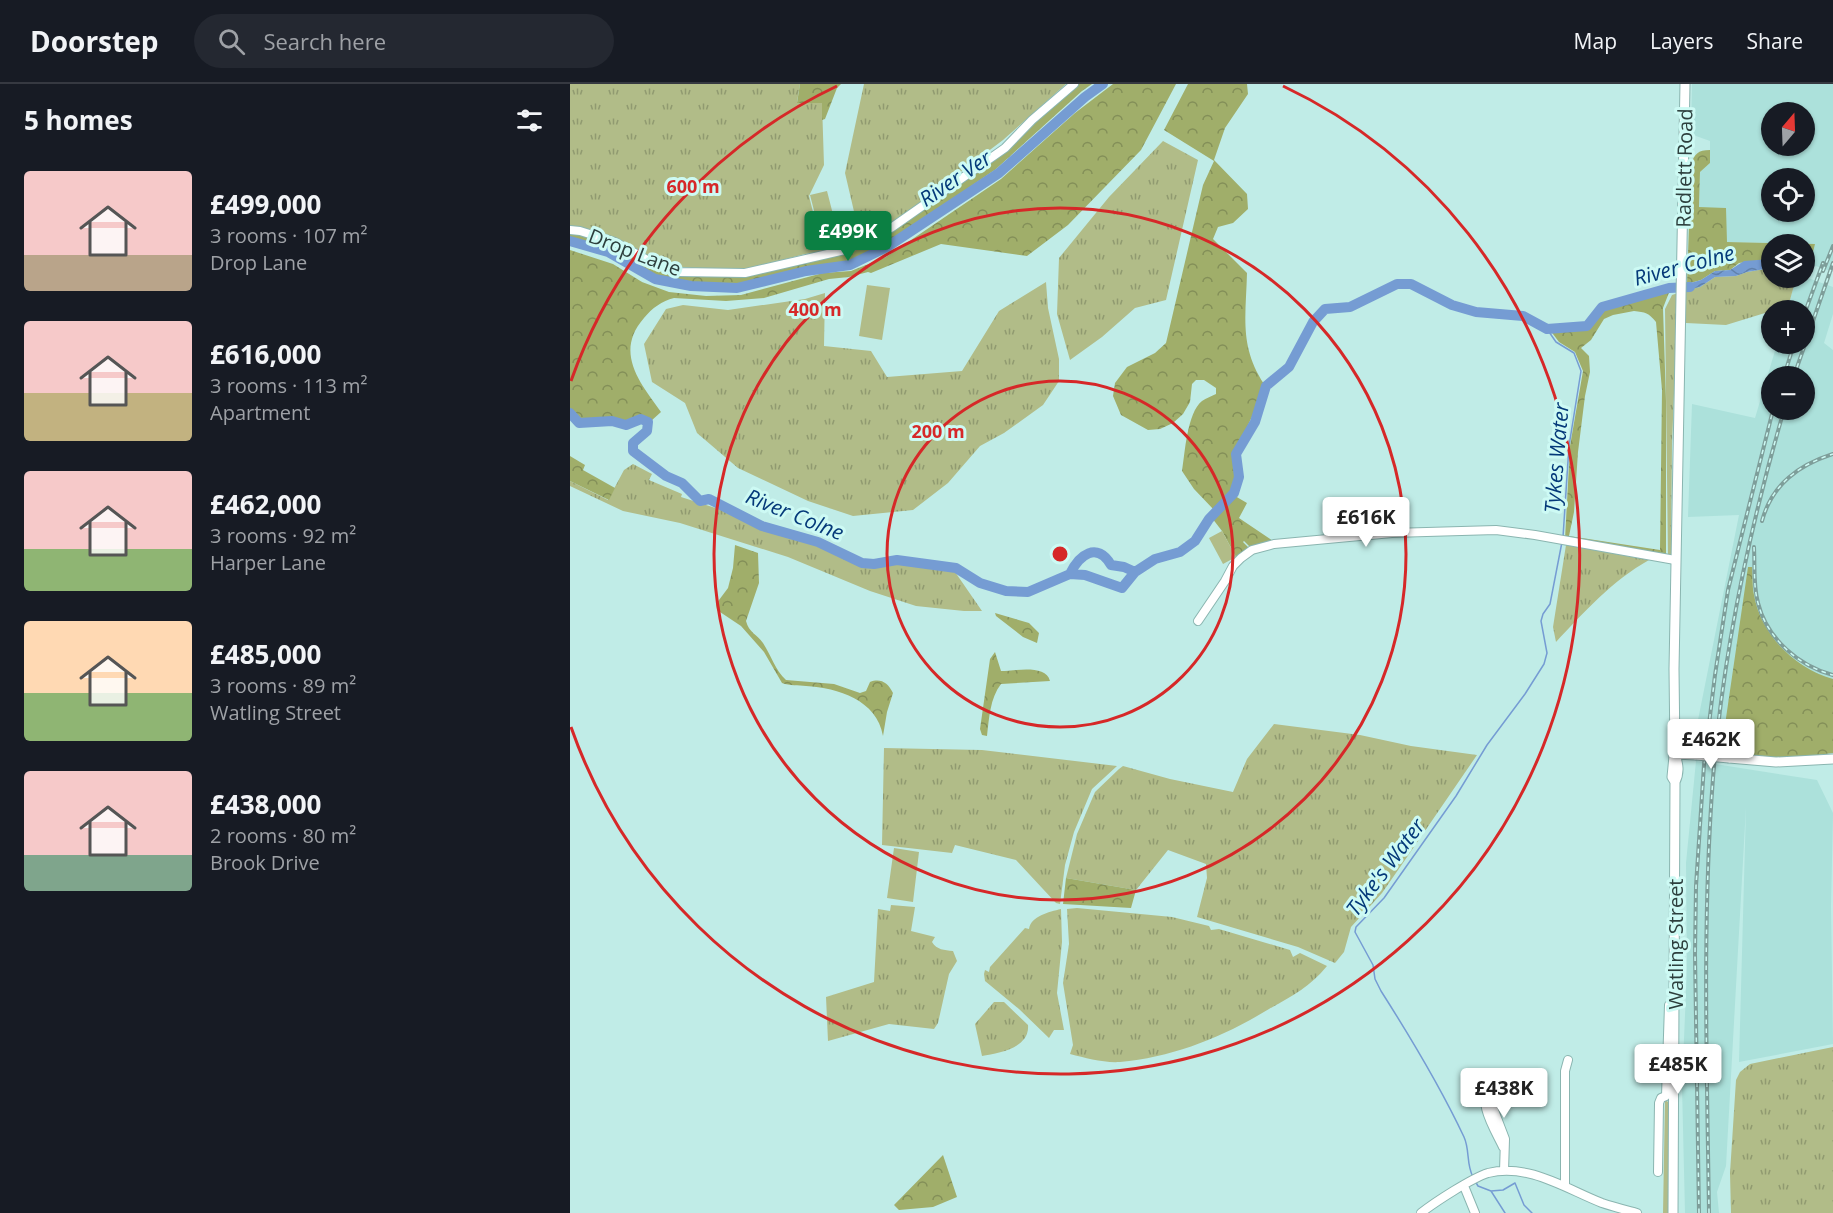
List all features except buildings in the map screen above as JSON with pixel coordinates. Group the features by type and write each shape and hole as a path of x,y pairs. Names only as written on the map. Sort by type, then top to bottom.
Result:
{"main road":[{"name":"Radlett Road","path":"1676,560 1685,84"},
{"name":"Watling Street","path":"1674,1213 1669,1097 1675,1005 1675,782 1672,775 1675,754 1676,560"},
{"path":"1675,754 1776,762 1833,759"}],"street":[{"name":"Drop Lane","path":"570,230 615,242 651,262 679,272 745,273 845,250 891,228 1005,148 1032,120 1074,84"},
{"path":"1198,621 1233,566 1252,550 1274,544 1392,533 1496,531 1535,535 1676,560"},
{"path":"1565,1185 1565,1071 1568,1060"},
{"path":"1490,1081 1484,1095 1485,1105 1504,1149 1504,1170"},
{"path":"1658,1172 1659,1103 1661,1098 1669,1097"},
{"path":"1421,1213 1475,1179 1488,1173 1504,1170 1542,1177 1565,1185 1602,1203 1637,1213"},
{"path":"1464,1186 1475,1213"}],"shaded area":[{"path":"1692,84 1833,84 1833,272 1815,266 1815,234 1761,234 1761,243 1726,242 1699,208 1700,172 1710,163 1710,141 1696,136 1691,131"},
{"path":"1815,281 1833,287 1833,314 1824,343 1833,350 1833,749 1746,753 1692,750 1739,515 1688,517 1692,404 1755,418 1761,398 1761,420 1815,420 1815,366 1770,366 1774,354 1815,354 1815,300 1790,300 1793,288 1815,288"},
{"path":"1696,761 1817,780 1833,813 1831,906 1833,1044 1739,1062 1746,807 1726,1166 1717,1192 1719,1213 1685,1213 1682,1086 1687,968 1686,863"}],"green space":[{"path":"570,84 800,84 797,102 822,103 824,165 809,196 823,252 805,254 732,272 672,266 659,262 616,239 570,228"},
{"path":"800,84 841,84 837,88 825,119 822,120 822,103 797,103"},
{"path":"864,84 1066,84 1003,140 897,220 867,232 856,220 845,173"},
{"path":"1078,84 1092,84 996,169 912,227 871,253 851,262 737,286 691,284 656,278 609,251 570,239 570,232 596,236 662,267 732,275 846,251 969,177 1015,143 1035,120"},
{"path":"1113,84 1176,84 1141,150 1068,225 1027,256 941,244 871,273 829,279 764,298 726,301 670,299 647,314 635,331 631,343 633,367 645,390 661,412 651,421 640,417 626,422 612,419 580,420 570,410 570,250 613,264 642,282 669,292 706,296 741,295 823,273 851,271 886,257 1001,179 1075,113"},
{"path":"1188,84 1247,84 1248,94 1225,128 1214,160 1247,194 1248,209 1233,223 1218,227 1213,239 1247,273 1245,317 1247,344 1256,370 1264,384 1257,406 1235,453 1237,474 1233,493 1215,511 1194,489 1182,471 1193,414 1202,401 1216,394 1216,388 1204,380 1196,380 1192,384 1190,402 1183,414 1173,423 1160,429 1148,430 1121,415 1113,396 1115,383 1127,367 1155,353 1166,343 1203,185 1214,161 1164,130"},
{"path":"1163,141 1198,160 1166,300 1135,308 1102,337 1070,360 1057,314 1059,258 1109,197"},
{"path":"1710,150 1710,163 1700,172 1699,207 1726,208 1727,242 1761,243 1761,260 1739,263 1730,270 1715,271 1701,280 1687,284 1691,165 1697,153"},
{"path":"827,191 836,226 819,230 810,195"},
{"path":"1761,270 1761,288 1793,288 1790,300 1761,300 1761,314 1726,325 1686,323 1686,290 1700,287 1715,277 1736,276"},
{"path":"1046,282 1048,308 1059,359 1059,381 1043,405 1004,433 980,446 948,483 913,510 853,516 808,501 738,468 697,433 685,403 652,382 644,344 666,309 683,305 728,310 805,299 825,293 824,346 871,351 887,377 962,371 999,311"},
{"path":"867,285 890,288 882,340 859,336"},
{"path":"1670,290 1663,308 1666,401 1666,556 1565,539 1570,446 1583,371 1575,352 1559,342 1550,330 1588,328 1604,307","holes":["1634,311 1649,315 1656,322 1662,390 1660,550 1569,536 1574,512 1578,452 1590,372 1589,356 1581,348 1591,340 1604,319"]},
{"path":"1678,293 1672,444 1671,555 1668,558 1665,309 1672,295"},
{"path":"570,456 585,465 583,470 615,488 609,500 570,481"},
{"path":"633,464 652,474 649,480 682,494 681,497 728,512 752,524 818,545 855,563 864,565 897,562 953,569 982,611 916,606 870,591 788,557 680,523 623,511 570,486 570,481 608,500 624,470"},
{"path":"1235,496 1247,503 1239,518 1273,541 1252,549 1244,541 1249,548 1236,557 1212,518"},
{"path":"1222,531 1236,557 1223,564 1209,538"},
{"path":"735,545 758,553 759,583 746,621 749,628 763,643 782,676 786,680 834,684 860,693 866,691 870,682 884,682 893,693 883,736 873,713 854,698 818,687 782,683 764,652 741,626 717,610 716,604 728,588"},
{"path":"1566,545 1649,560 1611,587 1556,642 1553,627"},
{"path":"1748,567 1752,567 1753,592 1758,610 1772,636 1793,658 1819,674 1833,679 1833,753 1778,757 1724,754 1726,718"},
{"path":"995,613 1029,623 1039,633 1037,643 1023,637"},
{"path":"995,652 1001,671 1036,670 1043,672 1050,681 1001,684 992,702 987,736 982,735 980,729 990,659"},
{"path":"1274,724 1360,735 1411,746 1477,755 1382,893 1351,927 1344,952 1335,963 1298,947 1197,917 1207,878 1206,864 1168,850 1136,890 1066,878 1077,834 1095,792 1123,766 1170,779 1233,792 1247,759"},
{"path":"884,748 982,750 1117,766 1092,789 1074,832 1065,865 1060,904 1056,903 1016,860 955,845 952,853 882,845"},
{"path":"894,848 919,852 913,902 887,898"},
{"path":"1066,878 1136,890 1131,908 1063,904"},
{"path":"891,905 915,907 911,931 935,937 932,942 934,945 953,951 957,961 949,974 938,1023 934,1029 889,1024 828,1041 826,997 874,982 878,909 890,911"},
{"path":"1061,909 1062,942 1057,993 1064,1030 1054,1030 1049,1038 985,981 984,974 985,970 989,972 990,967 1025,928 1029,929 1033,921 1041,915"},
{"path":"1067,909 1172,917 1209,926 1211,930 1219,929 1290,950 1293,957 1300,953 1327,966 1293,995 1216,1037 1160,1056 1120,1062 1088,1059 1070,1054 1073,1045 1063,983 1069,944"},
{"path":"994,1002 1004,1002 1028,1025 1027,1033 1019,1044 1012,1048 982,1056 975,1024"},
{"path":"1833,1047 1833,1213 1731,1213 1730,1173 1736,1080 1740,1072 1750,1064"},
{"path":"1665,1099 1669,1103 1669,1213 1663,1213"},
{"path":"943,1155 957,1197 933,1207 899,1210 894,1205"}],"water":[{"path":"1761,260 1761,270 1736,276 1715,277 1700,287 1686,290 1687,284 1701,280 1715,271 1730,270 1744,261"}],"waterway":[{"name":"River Ver","path":"570,241 608,252 655,279 691,286 737,288 806,271 850,265 887,247 999,173 1085,97 1103,84"},
{"name":"River Colne","path":"570,413 579,423 612,421 626,425 641,419 648,422 647,431 633,443 633,451 666,476 682,483 700,501 709,499 762,526 818,542 862,563 874,564 897,560 956,568 980,583 1006,591 1028,592 1070,574 1085,575 1122,588 1135,572 1155,559 1180,552 1195,541 1209,519 1234,493 1239,477 1236,454 1255,422 1266,386 1289,367 1313,322 1325,309 1350,307 1397,284 1411,284 1452,305 1476,312 1523,316 1547,329 1587,326 1602,307 1669,288 1690,287"},
{"name":"Tykes Water","path":"1547,329 1556,342 1574,353 1581,371 1569,446 1563,537"},
{"name":"Tyke's Water","path":"1473,1177 1464,1137 1425,1062 1381,991 1375,979 1373,965 1355,932 1356,927 1384,898 1456,796 1487,745 1544,664 1547,653 1541,621 1550,604 1562,542"},
{"name":"River Colne","path":"1070,574 1083,556 1094,552 1106,558 1111,565 1135,572"},
{"name":"Tyke's Water","path":"1475,1181 1478,1186 1491,1191 1505,1213"},
{"path":"1491,1191 1503,1190 1515,1183 1524,1205 1532,1213"}],"railway":[{"path":"1823,271 1833,246"},
{"path":"1809,300 1823,263"},
{"path":"1797,366 1833,263"},
{"path":"1787,366 1791,354"},
{"path":"1699,1213 1695,954 1696,886 1704,765 1728,590 1770,420"},
{"path":"1709,1213 1706,941 1707,887 1717,731 1739,592 1781,420"},
{"path":"1762,521 1773,496 1788,478 1809,464 1833,454"},
{"path":"1754,547 1756,596 1762,616 1769,628 1786,649 1797,658 1820,671 1833,675"}]}
